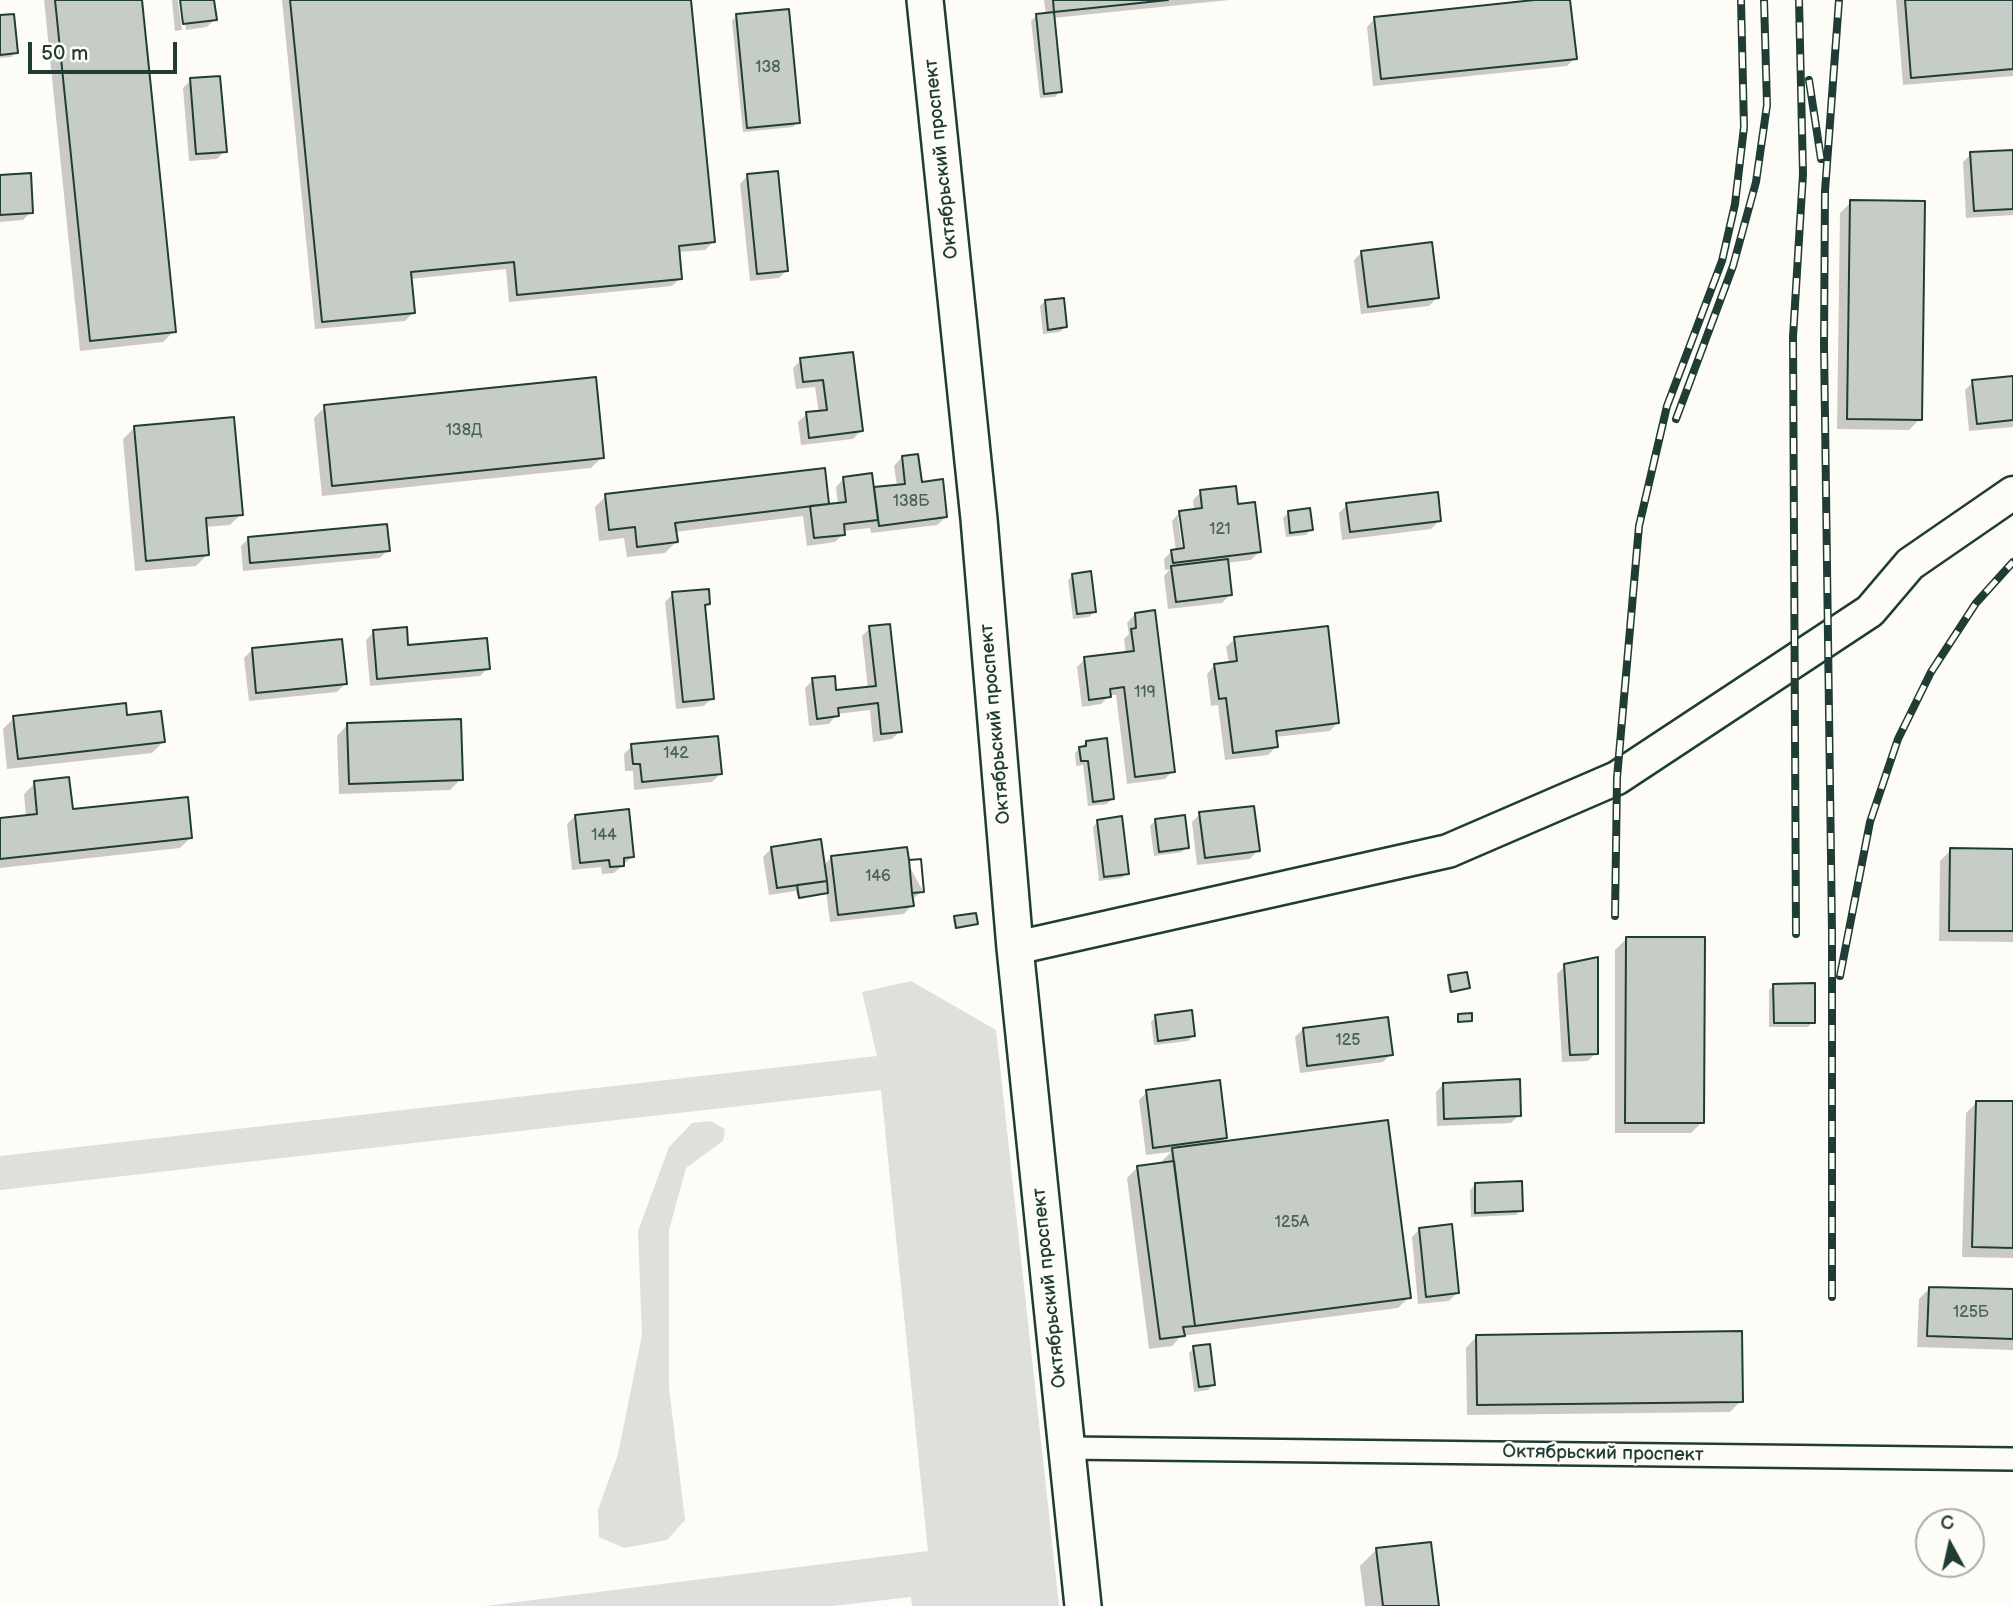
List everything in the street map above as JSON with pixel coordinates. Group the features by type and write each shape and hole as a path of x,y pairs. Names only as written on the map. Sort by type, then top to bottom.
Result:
{"main road":[{"name":"Октябрьский проспект","path":"925,0 979,519 1015,948 1083,1606"}],"street":[{"path":"1015,948 1448,851 1618,778 1870,611 1910,564 2013,493"},
{"name":"Октябрьский проспект","path":"1066,1448 2013,1459"}],"shaded area":[{"path":"911,981 996,1030 1059,1606 912,1606 911,1597 832,1606 485,1606 928,1551 881,1090 0,1190 0,1156 877,1056 862,992"},
{"path":"710,1121 725,1129 723,1141 686,1168 669,1230 669,1388 685,1520 667,1540 624,1548 599,1537 598,1510 618,1454 642,1335 638,1231 669,1147 692,1123"}],"building":[{"path":"55,0 142,0 176,332 90,341"},
{"path":"180,0 214,0 217,20 183,24"},
{"path":"290,0 691,0 715,242 679,246 682,279 517,295 514,262 411,272 415,313 322,322"},
{"path":"1053,0 1168,0 1054,12"},
{"path":"1534,0 1570,0 1577,59 1381,79 1374,17"},
{"path":"1905,0 2013,0 2013,69 1911,78"},
{"path":"789,9 800,123 747,128 736,14"},
{"path":"1054,12 1062,92 1044,94 1036,14"},
{"path":"14,14 18,53 0,55 0,15"},
{"path":"220,76 227,152 196,154 190,78"},
{"path":"2013,150 2013,209 1974,211 1970,152"},
{"path":"778,171 788,271 757,274 747,174"},
{"path":"31,173 33,213 0,215 0,175"},
{"path":"1850,200 1925,201 1922,420 1847,419"},
{"path":"1432,242 1439,298 1368,307 1361,251"},
{"path":"1064,298 1067,327 1048,330 1045,300"},
{"path":"853,352 863,431 809,438 806,412 827,410 823,380 803,382 800,358"},
{"path":"2013,376 2013,420 1977,424 1972,380"},
{"path":"596,377 604,458 332,486 324,405"},
{"path":"234,417 243,515 206,518 209,555 146,561 134,426"},
{"path":"918,454 922,482 943,479 947,517 879,526 874,487 905,484 902,456"},
{"path":"825,468 829,504 675,523 678,542 637,547 635,527 609,530 605,494"},
{"path":"872,473 878,520 844,524 845,535 814,538 810,506 846,502 843,477"},
{"path":"1236,486 1238,504 1255,502 1261,552 1173,563 1171,550 1184,548 1179,511 1202,508 1200,490"},
{"path":"1438,492 1441,521 1350,532 1346,503"},
{"path":"1310,508 1313,530 1290,533 1288,511"},
{"path":"387,524 390,551 250,563 248,537"},
{"path":"1228,559 1232,595 1176,602 1171,566"},
{"path":"1091,571 1096,612 1077,614 1072,574"},
{"path":"709,589 710,604 705,605 714,699 683,702 672,592"},
{"path":"1155,610 1175,772 1135,777 1124,687 1110,689 1111,697 1089,700 1084,657 1134,651 1131,629 1136,628 1135,613"},
{"path":"890,624 902,732 881,734 878,703 838,708 839,716 817,719 812,678 835,676 836,690 876,686 869,626"},
{"path":"1328,626 1339,723 1276,731 1278,747 1233,753 1226,698 1219,699 1214,664 1237,661 1234,637"},
{"path":"407,627 408,645 487,638 490,669 377,679 373,630"},
{"path":"342,639 347,684 256,693 252,648"},
{"path":"126,703 127,715 161,711 165,742 18,759 13,716"},
{"path":"461,719 463,780 349,784 347,723"},
{"path":"718,736 722,774 642,782 640,764 633,764 631,744"},
{"path":"1107,738 1114,799 1093,802 1088,761 1081,761 1079,747 1086,746 1086,741"},
{"path":"69,777 73,809 188,797 192,838 0,859 0,818 37,814 34,781"},
{"path":"1254,806 1260,851 1205,858 1199,812"},
{"path":"629,809 634,857 624,858 624,866 610,867 609,860 580,863 575,815"},
{"path":"1185,815 1189,848 1159,852 1155,819"},
{"path":"1122,816 1129,874 1104,877 1097,820"},
{"path":"821,839 827,881 777,888 771,847"},
{"path":"907,847 909,860 921,859 924,892 912,893 914,906 838,915 831,856"},
{"path":"1950,848 2013,849 2013,931 1949,931"},
{"path":"921,859 924,892 912,893 909,860"},
{"path":"827,881 828,893 799,898 797,885"},
{"path":"976,913 978,924 956,928 954,916"},
{"path":"1626,937 1705,937 1704,1123 1625,1123"},
{"path":"1598,957 1598,1054 1570,1055 1564,964"},
{"path":"1467,972 1470,988 1451,992 1448,975"},
{"path":"1815,983 1815,1023 1774,1023 1773,984"},
{"path":"1192,1010 1195,1036 1158,1041 1155,1015"},
{"path":"1472,1013 1472,1021 1458,1022 1458,1014"},
{"path":"1388,1017 1393,1055 1307,1066 1303,1028"},
{"path":"1520,1079 1521,1116 1444,1119 1443,1083"},
{"path":"1220,1080 1227,1138 1153,1148 1146,1090"},
{"path":"1976,1101 2013,1101 2013,1248 1972,1247"},
{"path":"1388,1120 1411,1298 1195,1326 1172,1148"},
{"path":"1174,1161 1195,1326 1183,1327 1185,1336 1160,1339 1137,1166"},
{"path":"1522,1181 1523,1211 1475,1213 1475,1183"},
{"path":"1452,1224 1459,1293 1426,1297 1419,1228"},
{"path":"1929,1287 2013,1289 2013,1339 1927,1336"},
{"path":"1742,1331 1743,1402 1477,1405 1476,1335"},
{"path":"1210,1344 1215,1385 1199,1387 1193,1346"},
{"path":"1431,1542 1439,1606 1383,1606 1376,1548"}],"railway":[{"path":"1615,916 1617,778 1639,526 1667,406 1722,261 1735,204 1744,127 1741,0"},
{"path":"1676,419 1733,266 1756,182 1767,105 1764,0"},
{"path":"1796,934 1793,337 1803,174 1799,0"},
{"path":"1832,1297 1832,932 1824,345 1825,191 1839,0"},
{"path":"1809,80 1821,159"},
{"path":"1840,976 1870,822 1898,739 1931,672 1976,603 2013,562"}]}
